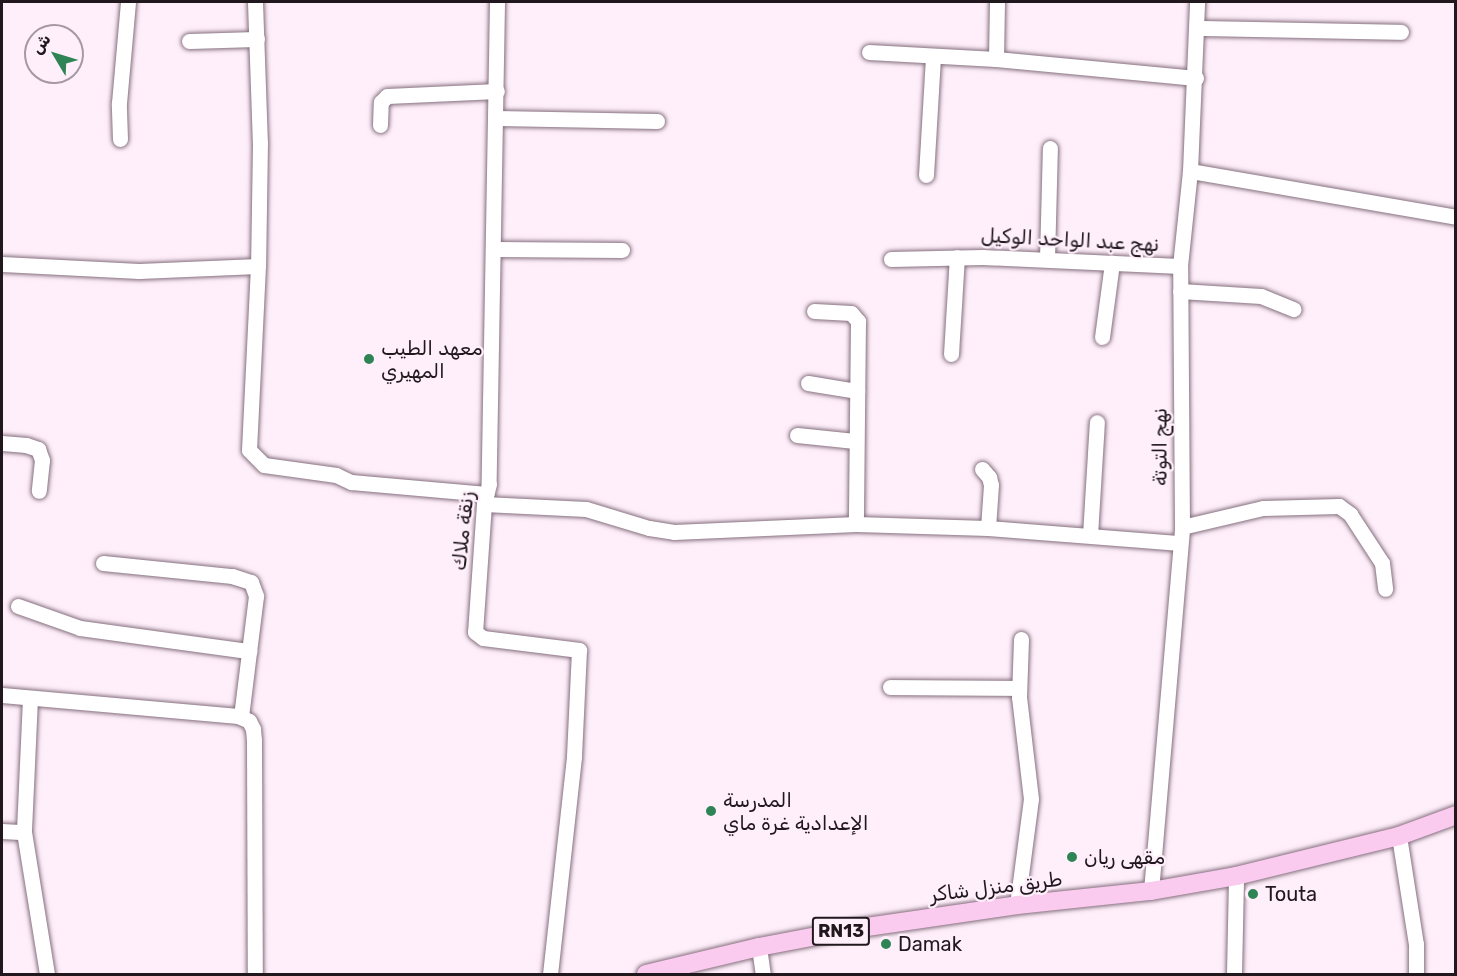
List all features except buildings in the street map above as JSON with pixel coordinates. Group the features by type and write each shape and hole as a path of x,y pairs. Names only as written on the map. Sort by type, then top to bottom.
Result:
{"main road":[{"name":"طريق منزل شاكر","path":"646,975 759,947 853,928 1017,905 1151,891 1236,876 1399,836 1455,815"}],"street":[{"path":"120,139 119,103 128,2"},
{"path":"255,2 260,143 258,266 249,450 264,465 336,475 351,482 586,509 650,528 674,532 856,524 988,528 1180,543"},
{"name":"زنقة ملاك","path":"497,2 498,90 489,484 485,499 475,632 483,638 579,650 574,757 550,975"},
{"path":"996,59 997,2"},
{"name":"نهج التوتة","path":"1151,891 1182,527 1180,266 1190,171 1196,78 1197,2"},
{"path":"1197,28 1401,32"},
{"path":"189,41 256,39"},
{"path":"869,52 996,59 1196,78"},
{"path":"926,175 933,56"},
{"path":"380,125 381,102 387,96 498,90"},
{"path":"497,118 657,121"},
{"path":"1047,259 1050,148"},
{"path":"1190,171 1455,217"},
{"path":"495,249 622,250"},
{"path":"951,354 957,257"},
{"name":"نهج عبد الواحد الوكيل","path":"891,259 957,257 1047,259 1180,266"},
{"path":"1102,337 1112,263"},
{"path":"2,264 139,271 258,266"},
{"path":"1180,291 1262,296 1294,309"},
{"path":"814,311 851,312 858,318 855,441 856,524"},
{"path":"808,383 857,391"},
{"path":"1090,535 1097,422"},
{"path":"797,435 855,441"},
{"path":"2,443 26,445 38,449 42,460 39,491"},
{"path":"982,469 989,477 991,485 988,528"},
{"path":"1182,527 1263,508 1339,506 1350,514 1382,563 1385,589"},
{"path":"103,563 232,576 251,582 256,596 241,717"},
{"path":"18,606 81,628 249,651"},
{"path":"1017,905 1031,799 1019,688 1021,639"},
{"path":"890,687 1019,688"},
{"path":"2,695 241,717 249,721 253,729 255,975"},
{"path":"30,698 24,832 47,975"},
{"path":"2,831 24,832"},
{"path":"1399,836 1416,944 1416,975"},
{"path":"1234,975 1236,876"},
{"path":"759,947 763,975"}],"place":[{"name":"معهد الطيب المهيري","path":"369,359"},
{"name":"المدرسة الإعدادية غرة ماي","path":"711,811"},
{"name":"مقهى ريان","path":"1072,857"},
{"name":"Touta","path":"1253,894"},
{"name":"Damak","path":"886,944"}]}
